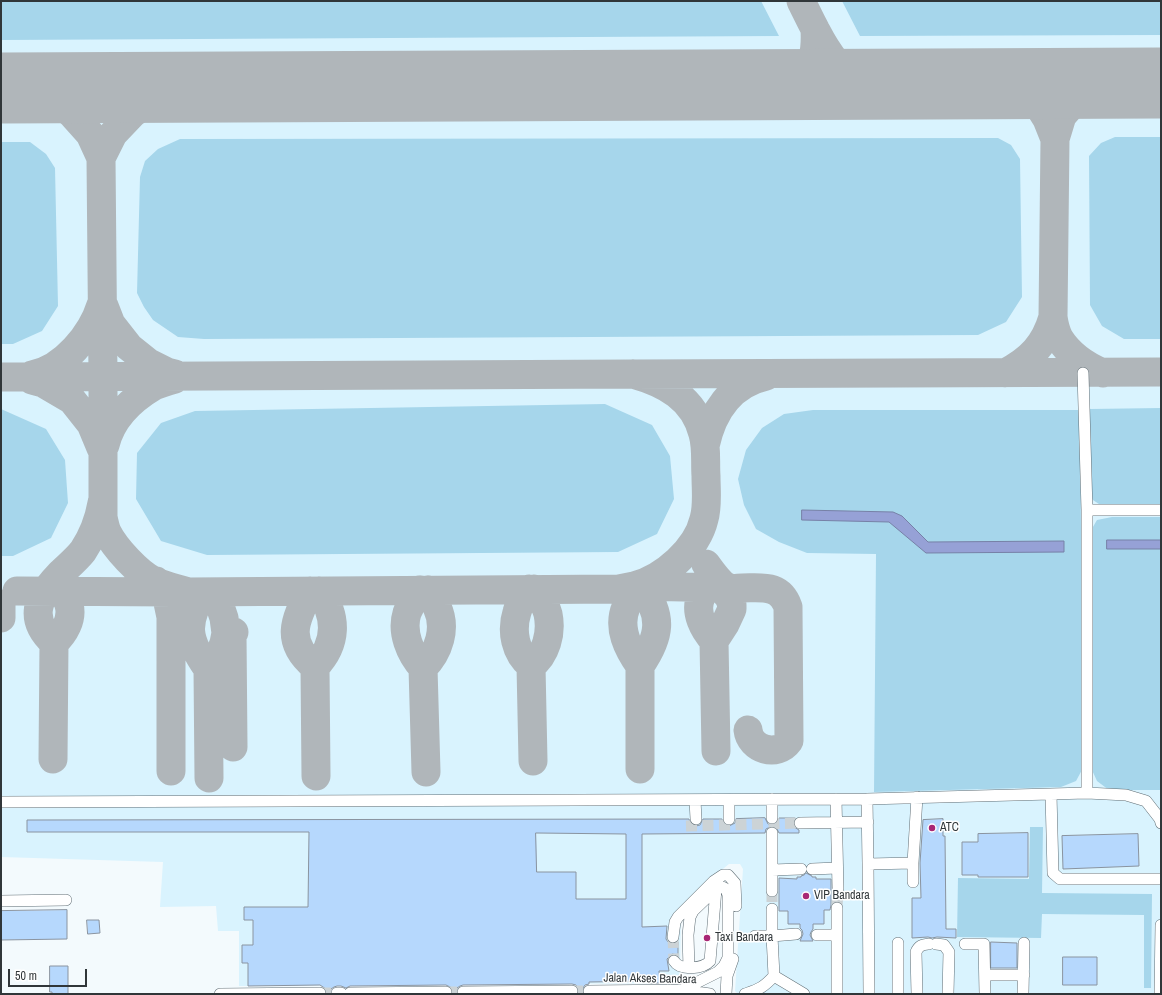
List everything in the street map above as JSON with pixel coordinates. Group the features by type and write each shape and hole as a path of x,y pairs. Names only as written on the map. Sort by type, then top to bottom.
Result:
{"street":[{"path":"1083,373 1087,510 1087,793"},
{"path":"1087,510 1161,510"},
{"path":"1,802 867,799 1087,793 1126,795 1146,801 1160,819 1161,823"},
{"path":"1051,794 1053,873 1060,879 1161,879"},
{"path":"913,882 917,797"},
{"path":"772,799 772,818"},
{"path":"836,799 838,889"},
{"path":"867,799 869,994"},
{"path":"695,800 696,819"},
{"path":"729,800 729,819"},
{"path":"800,823 868,822"},
{"path":"772,833 772,891"},
{"path":"868,864 913,863"},
{"path":"772,870 837,868"},
{"path":"672,938 675,922 678,917 714,881 723,875 728,875 732,879 735,888 736,917 733,958 727,976 726,994"},
{"path":"682,990 718,972 724,966 728,958 728,895 726,889 722,887 716,889 693,911 690,917 688,935 689,968"},
{"path":"674,961 678,966 689,968 705,966 710,962 716,889"},
{"path":"1,901 66,900"},
{"path":"837,994 838,908"},
{"path":"745,994 759,990 774,976 772,909"},
{"path":"1160,994 1161,926"},
{"path":"755,936 796,934"},
{"path":"817,935 837,935"},
{"path":"898,943 898,994"},
{"path":"1024,943 1024,994"},
{"path":"917,994 916,952 918,947 921,945 933,944 944,945 948,952 948,994"},
{"path":"965,944 984,944 986,994"},
{"path":"985,975 1024,975"},
{"path":"774,976 804,994"},
{"name":"Jalan Akses Bandara","path":"589,991 682,990 710,994"},
{"path":"463,992 572,991"},
{"path":"343,993 446,992"},
{"path":"220,994 320,993"}],"shaded area":[{"path":"1,1 1161,1 1161,994 738,994 735,991 743,869 740,864 729,864 713,877 681,909 680,983 239,986 239,931 218,931 216,906 160,907 163,862 1,857"},
{"path":"1,1 761,1 779,36 1,40"},
{"path":"842,1 1161,1 1161,35 860,36"},
{"path":"1115,137 1161,137 1161,339 1124,339 1102,326 1090,305 1089,156 1101,143"},
{"path":"998,138 1011,145 1020,159 1022,297 1006,322 978,335 204,339 178,337 153,320 137,293 140,177 145,161 158,149 180,139"},
{"path":"1,142 30,142 46,154 55,168 58,306 42,331 13,344 1,344"},
{"path":"605,404 652,425 670,456 674,499 657,534 618,552 207,555 161,541 136,499 137,453 161,423 195,411"},
{"path":"1161,408 1161,505 1102,506 1093,500 1088,492 1090,409"},
{"path":"1,409 46,429 65,460 68,503 51,538 13,556 1,556"},
{"path":"813,410 1080,410 1083,768 1076,781 1061,787 874,792 876,554 807,553 779,542 756,529 744,505 738,479 746,450 762,428 784,414"},
{"path":"802,510 893,512 902,516 928,542 1064,541 1064,552 926,553 889,522 802,520"},
{"path":"1112,517 1161,517 1161,790 1109,790 1097,781 1092,770 1090,532 1097,520"},
{"path":"1107,540 1161,540 1161,549 1107,549"},
{"path":"1030,827 1043,827 1042,893 1152,894 1151,988 1144,988 1144,915 1042,914 1041,938 957,937 958,878 1029,879"}],"building":[{"path":"765,818 768,824 772,825 778,822 779,818 795,818 793,823 794,827 799,830 799,833 779,833 776,827 772,826 766,829 765,833 642,834 642,927 667,926 666,939 672,944 678,942 678,955 672,954 667,959 669,971 659,971 660,983 648,983 648,981 589,982 589,984 585,985 583,988 583,994 578,994 578,988 576,985 572,984 463,985 457,988 456,994 453,994 452,988 446,985 350,986 346,988 337,986 331,989 330,994 327,994 326,989 320,985 248,986 248,963 242,963 242,945 253,945 253,920 244,920 244,907 308,907 309,832 27,832 27,820 689,819 690,823 696,826 700,825 703,819 722,819 725,825 729,826 735,823 736,819","holes":["536,833 626,834 626,899 576,899 576,872 537,872"]},
{"path":"943,819 943,836 945,836 946,929 956,929 956,938 912,938 912,898 921,898 920,863 923,820"},
{"path":"1028,833 1028,877 978,877 978,875 962,875 962,842 978,842 978,834"},
{"path":"1138,834 1139,866 1063,869 1062,836"},
{"path":"806,873 812,877 816,877 816,879 831,879 830,910 824,910 824,924 813,924 813,929 810,935 813,941 800,941 803,934 800,924 788,924 788,911 779,911 779,878 797,879 797,877 801,877"},
{"path":"67,910 67,939 1,940 1,911"},
{"path":"87,920 99,920 100,933 88,934"},
{"path":"991,942 1017,943 1017,968 991,968"},
{"path":"1063,957 1097,957 1097,985 1063,985"},
{"path":"50,966 68,966 68,994 52,994 52,992 50,992"}],"taxiway":[{"path":"801,1 822,42 843,70 858,79 881,84"},
{"path":"767,85 792,80 800,77 805,72 810,66 814,52 815,29"},
{"path":"1055,139 1062,116 1075,101 1090,90 1114,83"},
{"path":"1002,84 1022,90 1037,103 1047,119 1055,139 1053,317 1050,327 1041,344 1022,363 1005,373"},
{"path":"101,158 113,134 133,113 156,96 184,87"},
{"path":"34,88 57,100 73,115 90,134 101,158 103,517 107,532 115,545 134,566 154,581 189,592 619,589 645,582 657,576 678,561 687,551 700,530 704,519 706,503 705,450 703,434 699,421 685,402 667,387 633,374"},
{"path":"32,375 55,366 75,349 91,327 101,305"},
{"path":"104,306 111,324 129,347 149,363 167,372 175,374"},
{"path":"1053,317 1055,328 1063,344 1084,363 1103,373"},
{"path":"1,377 1161,372"},
{"path":"705,446 712,422 725,402 742,386 753,380 766,376"},
{"path":"105,445 117,418 130,404 154,386 175,379"},
{"path":"32,380 43,383 72,400 91,424 101,448"},
{"path":"53,759 54,643 46,634 41,625 38,617 38,609 45,592 51,584 87,545 95,528 102,503"},
{"path":"706,564 716,578 729,588 770,589 780,594 788,607 789,741 778,749 765,749 754,742 750,737 748,730"},
{"path":"712,577 729,597 732,605 732,609 725,624 714,641 716,751"},
{"path":"714,641 707,632 699,615 699,603 705,591 715,580"},
{"path":"156,581 167,598 171,617 171,771"},
{"path":"637,586 730,588"},
{"path":"640,666 652,645 657,626 653,607 641,586 627,604 623,623 625,638 631,653 640,666 640,769"},
{"path":"529,589 518,609 514,627 516,641 521,655 531,666"},
{"path":"533,761 531,666 541,656 544,650 547,643 549,629 547,611 534,589"},
{"path":"54,643 67,626 70,616 67,599 61,590"},
{"path":"420,590 407,613 405,628 408,642 414,656 423,668"},
{"path":"426,772 423,668 429,662 437,647 441,631 440,615 428,590"},
{"path":"17,591 174,592"},
{"path":"310,591 300,612 295,631 299,649 315,667"},
{"path":"316,776 315,667 328,649 332,630 332,620 325,601 319,591"},
{"path":"204,592 193,613 191,631 192,640 196,649 208,669"},
{"path":"209,778 208,669 221,651 226,633 221,609 211,592"},
{"path":"1,604 1,618"},
{"path":"233,747 232,634 234,632"}],"runway":[{"path":"1,88 1161,83"}],"tunnel":[{"path":"686,826 800,823"},
{"path":"837,908 838,889"},
{"path":"772,891 772,909"},
{"path":"673,937 674,961"},
{"path":"572,991 589,991"},
{"path":"446,992 463,992"},
{"path":"320,993 337,993"}],"place":[{"name":"ATC","path":"932,828"},
{"name":"VIP Bandara","path":"806,896"},
{"name":"Taxi Bandara","path":"707,938"}]}
